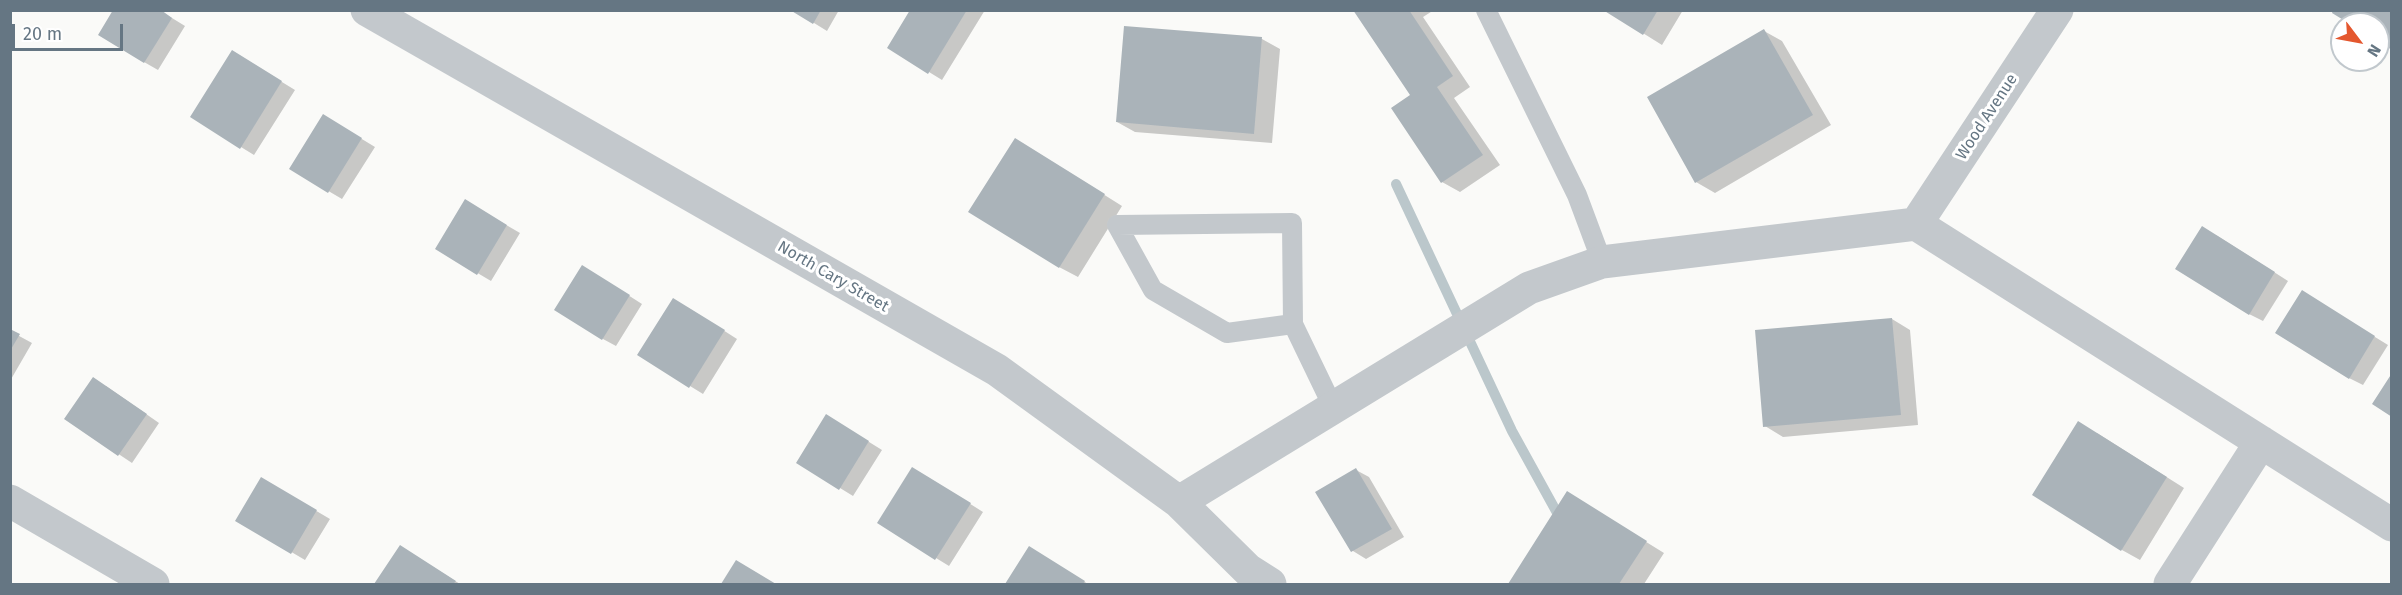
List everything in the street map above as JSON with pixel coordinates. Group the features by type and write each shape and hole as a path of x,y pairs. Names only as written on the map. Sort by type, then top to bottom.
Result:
{"street":[{"name":"North Cary Street","path":"367,10 997,370 1179,502 1248,570 1270,585"},
{"name":"Wood Avenue","path":"1916,224 2057,10"},
{"path":"1179,502 1529,288 1602,262 1916,224 2391,525"},
{"path":"2170,585 2260,442"},
{"path":"10,501 153,585"}],"lane":[{"path":"1486,10 1577,195 1602,262"},
{"path":"1293,324 1227,333 1153,290 1117,225 1292,223 1293,324 1333,407"}],"building":[{"path":"113,10 161,10 172,18 144,63 98,35"},
{"path":"790,10 821,10 813,24"},
{"path":"910,10 967,10 928,74 887,48"},
{"path":"1353,10 1409,10 1453,76 1437,87 1483,155 1441,183 1391,108 1410,95"},
{"path":"1603,10 1658,10 1643,35"},
{"path":"2333,10 2392,10 2392,50 2390,49 2390,12 2332,12"},
{"path":"1124,26 1262,37 1254,134 1116,122"},
{"path":"1764,29 1813,115 1695,183 1647,97"},
{"path":"232,50 282,81 240,149 190,117"},
{"path":"323,114 362,138 328,193 289,169"},
{"path":"1015,138 1105,194 1059,268 968,212"},
{"path":"465,199 507,225 477,275 435,249"},
{"path":"2202,226 2275,272 2249,315 2175,269"},
{"path":"582,265 630,295 602,340 554,310"},
{"path":"2302,290 2375,336 2349,379 2275,333"},
{"path":"673,298 725,330 689,388 637,355"},
{"path":"1892,318 1901,415 1763,427 1755,330"},
{"path":"10,329 20,334 10,351"},
{"path":"2392,373 2392,417 2372,404"},
{"path":"93,377 147,414 118,456 64,419"},
{"path":"826,414 869,441 839,490 796,463"},
{"path":"2078,421 2167,477 2121,551 2032,495"},
{"path":"912,467 971,503 935,560 877,523"},
{"path":"1356,468 1392,529 1351,552 1315,492"},
{"path":"261,477 317,510 291,554 235,521"},
{"path":"1567,491 1647,541 1619,584 1508,584"},
{"path":"400,545 456,581 453,584 374,584"},
{"path":"1029,546 1085,581 1083,584 1005,584"},
{"path":"736,560 776,584 721,584"}],"waterway":[{"path":"1396,184 1512,431 1561,520"}]}
